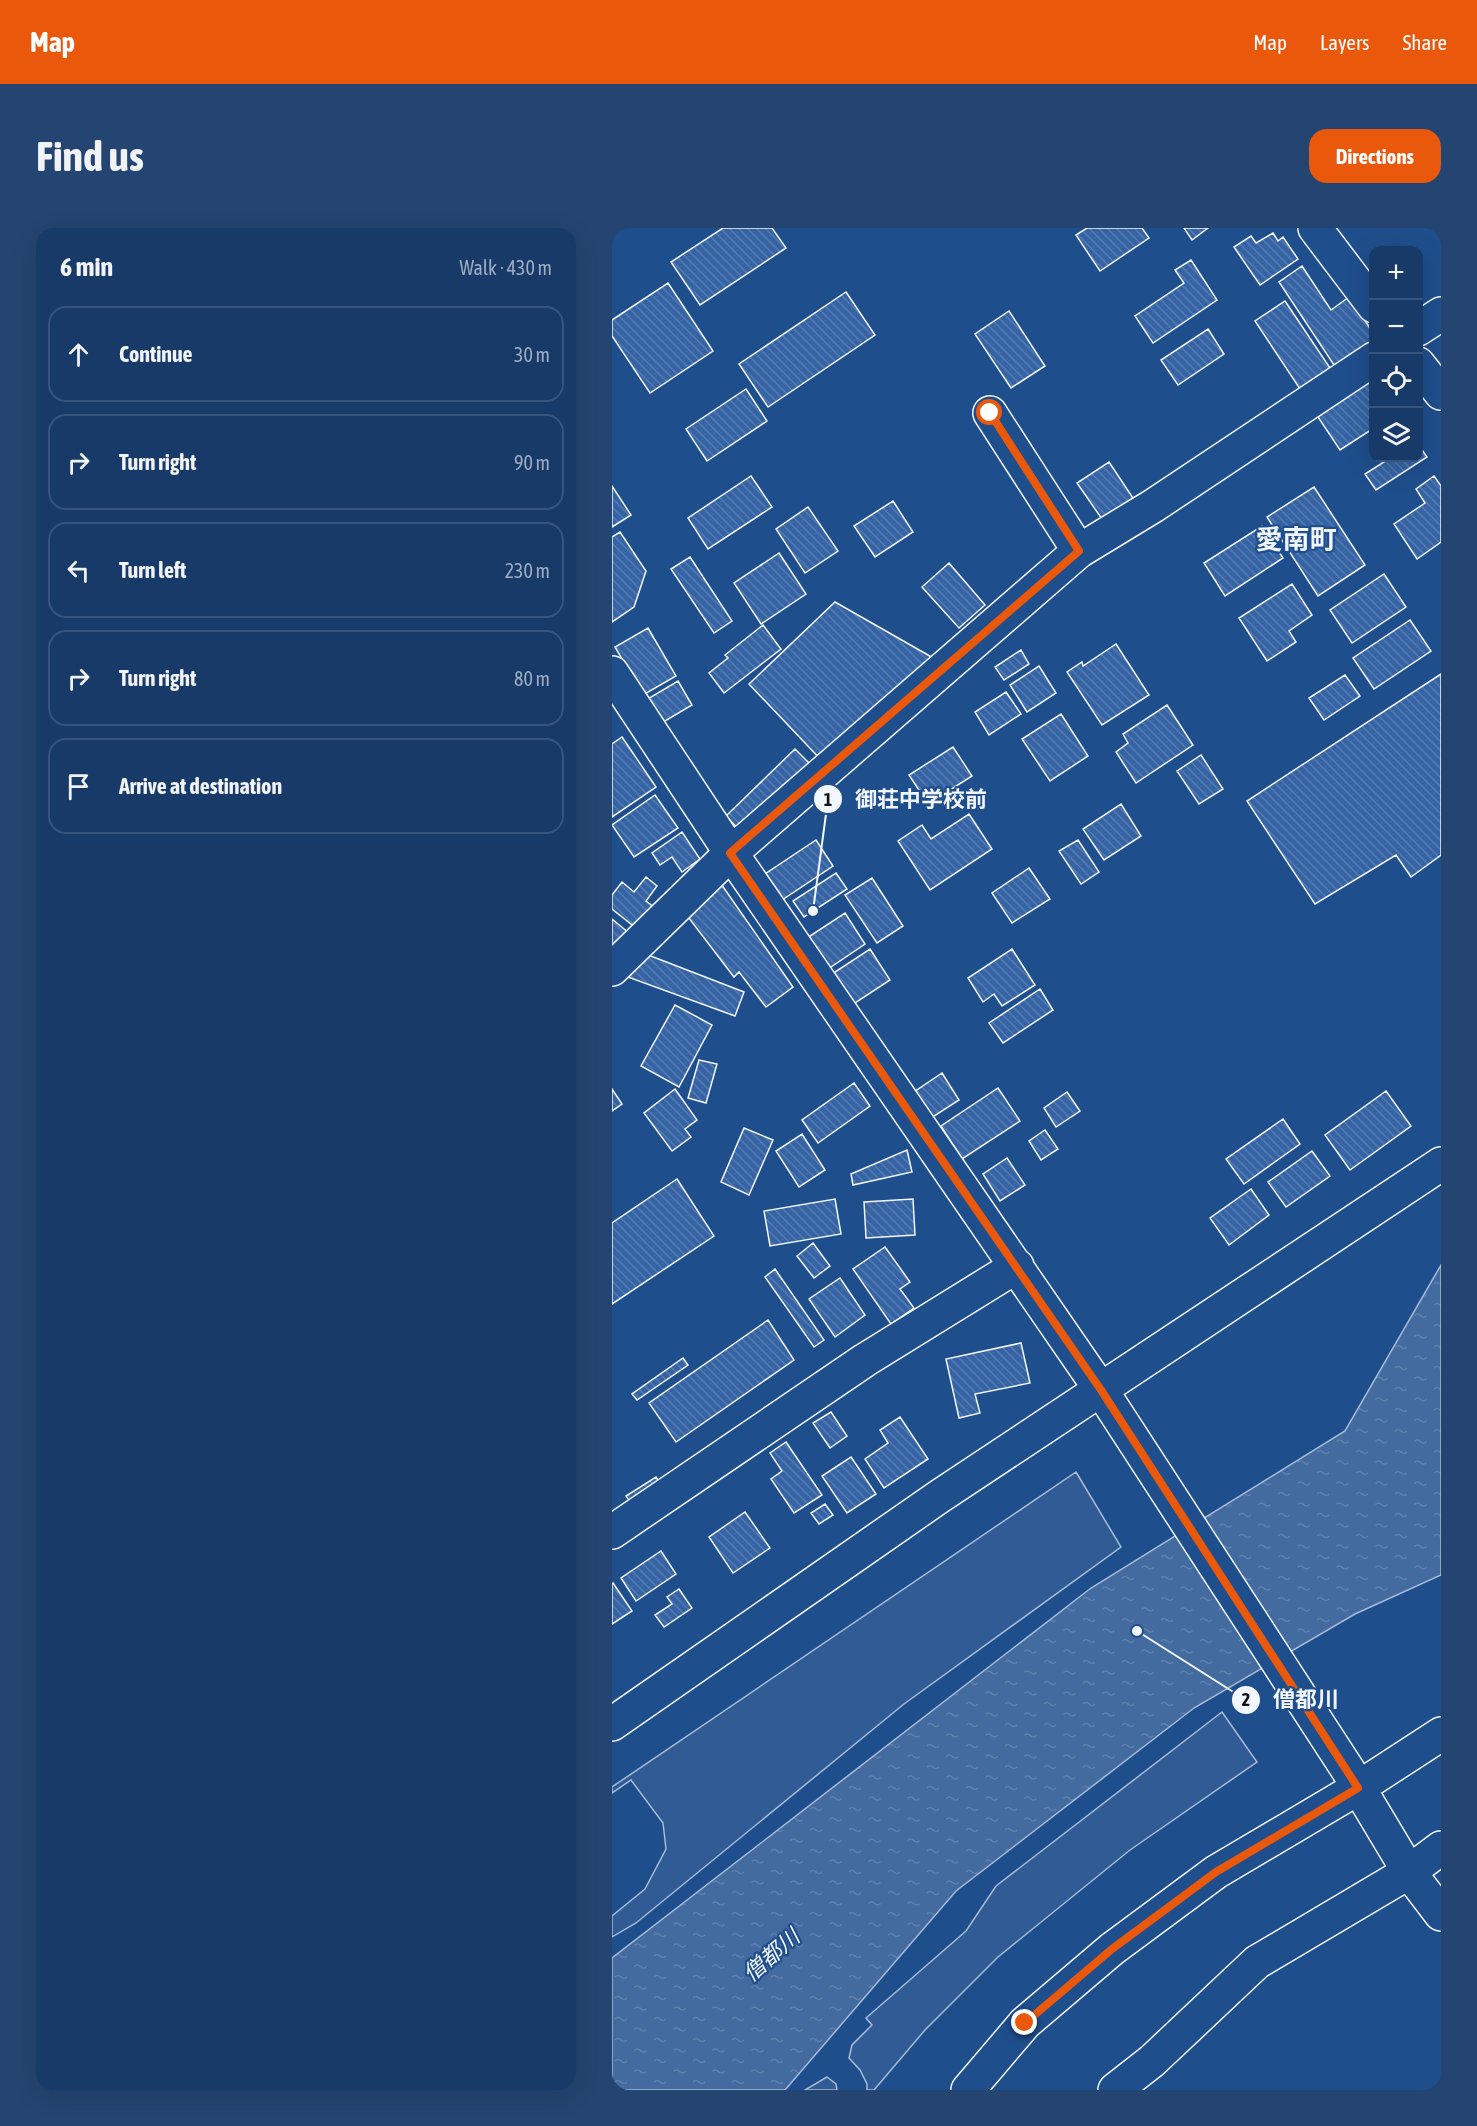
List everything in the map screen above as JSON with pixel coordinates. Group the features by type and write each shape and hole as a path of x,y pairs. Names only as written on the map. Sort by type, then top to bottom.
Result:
{"street":[{"path":"1315,228 1369,300"},
{"path":"1423,326 1441,314"},
{"path":"612,969 730,853 1079,551 1154,506 1369,361"},
{"path":"1423,369 1441,393"},
{"path":"990,413 1079,551"},
{"path":"612,673 730,853 1017,1266 1106,1399 1353,1779 1409,1872 1441,1914"},
{"path":"612,1724 940,1496 1106,1399 1441,1164"},
{"path":"612,1532 866,1359 1017,1266"},
{"path":"968,2090 1025,2023 1112,1949 1216,1872 1353,1779 1441,1734"},
{"path":"1115,2090 1152,2061 1257,1962 1409,1872 1441,1848"}],"shaded area":[{"path":"1076,1472 1121,1547 904,1704 636,1923 612,1937 612,1916 645,1889 666,1849 663,1823 631,1780 612,1793 612,1787"},
{"path":"1222,1712 1257,1762 1130,1850 998,1957 925,2030 874,2090 867,2090 867,2084 860,2070 849,2058 852,2045 872,2025 866,2018 966,1931 996,1886"},
{"path":"827,2077 836,2084 837,2090 805,2090"}],"water":[{"path":"1441,1265 1441,1575 1355,1614 1194,1708 956,1891 785,2090 612,2090 612,1958 1091,1588 1345,1431"}],"building":[{"path":"723,228 772,228 786,248 700,305 671,262"},
{"path":"1087,228 1142,228 1149,238 1100,271 1076,235"},
{"path":"1184,228 1208,228 1192,240"},
{"path":"1273,233 1278,241 1283,237 1298,259 1260,285 1234,247 1251,236 1256,243"},
{"path":"1191,260 1217,300 1153,343 1135,316 1184,283 1175,270"},
{"path":"1302,266 1331,310 1349,297 1369,327 1369,345 1336,368 1279,282"},
{"path":"668,283 713,351 650,393 612,336 612,320"},
{"path":"846,292 875,335 768,407 739,364"},
{"path":"1285,301 1332,371 1302,392 1255,321"},
{"path":"1009,311 1045,366 1011,388 975,334"},
{"path":"1208,329 1224,354 1178,385 1161,360"},
{"path":"1367,380 1369,383 1369,431 1340,450 1316,414"},
{"path":"746,389 767,421 707,461 686,429"},
{"path":"1109,462 1133,498 1102,519 1077,483"},
{"path":"1384,462 1419,462 1376,490 1365,474"},
{"path":"751,476 772,507 708,549 688,518"},
{"path":"1434,476 1441,486 1441,542 1417,559 1394,524 1425,503 1416,489"},
{"path":"612,486 631,515 612,527"},
{"path":"1314,487 1365,565 1318,596 1267,517"},
{"path":"893,501 913,532 875,557 854,526"},
{"path":"808,507 838,551 805,573 776,529"},
{"path":"1262,526 1283,558 1225,596 1204,563"},
{"path":"620,532 646,571 634,607 612,622 612,537"},
{"path":"779,553 806,594 761,624 734,583"},
{"path":"690,557 732,621 714,633 671,569"},
{"path":"949,563 985,605 959,628 922,587"},
{"path":"1384,574 1406,607 1352,643 1330,610"},
{"path":"1292,584 1312,615 1289,631 1296,642 1267,661 1239,618"},
{"path":"835,602 935,659 825,764 749,684"},
{"path":"1410,620 1431,651 1374,689 1353,658"},
{"path":"763,625 781,649 724,693 709,673 728,658 725,655"},
{"path":"648,628 676,676 643,695 615,647"},
{"path":"1116,644 1149,695 1102,725 1067,672 1082,662 1083,666"},
{"path":"1021,650 1029,664 1004,680 995,667"},
{"path":"1039,666 1056,693 1027,712 1010,685"},
{"path":"1441,674 1441,855 1411,877 1396,855 1315,904 1247,801"},
{"path":"1345,675 1360,696 1324,720 1309,698"},
{"path":"678,681 692,705 660,724 646,700"},
{"path":"1006,692 1021,714 989,735 975,712"},
{"path":"1167,705 1193,745 1136,783 1116,752 1128,743 1123,734"},
{"path":"1061,714 1088,756 1050,781 1022,739"},
{"path":"622,737 656,787 612,817 612,744"},
{"path":"953,747 972,776 928,804 909,775"},
{"path":"795,749 817,771 747,838 726,816"},
{"path":"1201,755 1223,789 1199,804 1177,771"},
{"path":"655,795 678,828 634,857 612,825"},
{"path":"1121,804 1141,836 1104,860 1083,829"},
{"path":"969,814 992,849 930,890 898,841 922,825 931,839"},
{"path":"682,832 700,859 682,872 672,857 660,865 652,853"},
{"path":"816,840 833,866 782,900 765,874"},
{"path":"1078,840 1099,872 1081,884 1059,851"},
{"path":"1029,868 1050,899 1012,923 992,893"},
{"path":"836,873 847,889 804,917 793,901"},
{"path":"646,877 657,886 646,901 654,907 636,928 612,909 612,895 622,882 634,892"},
{"path":"872,878 903,926 877,943 845,895"},
{"path":"719,881 793,987 766,1007 739,972 734,977 682,909"},
{"path":"845,913 865,944 828,969 807,938"},
{"path":"612,919 629,933 612,954"},
{"path":"870,949 890,980 852,1005 832,974"},
{"path":"1012,949 1035,985 1002,1006 994,994 983,1002 968,978"},
{"path":"643,953 744,992 735,1016 625,976"},
{"path":"1040,989 1053,1010 1003,1043 989,1023"},
{"path":"675,1005 712,1025 679,1087 641,1066"},
{"path":"699,1060 717,1064 706,1103 688,1098"},
{"path":"942,1073 959,1100 928,1120 911,1094"},
{"path":"854,1083 870,1106 818,1143 802,1120"},
{"path":"998,1088 1020,1121 962,1159 941,1126"},
{"path":"612,1089 622,1104 612,1111"},
{"path":"675,1089 697,1120 685,1129 691,1137 672,1151 644,1113"},
{"path":"1386,1091 1411,1126 1350,1170 1325,1135"},
{"path":"1067,1092 1080,1111 1056,1127 1044,1108"},
{"path":"1283,1119 1300,1144 1244,1184 1226,1159"},
{"path":"744,1128 773,1140 749,1195 721,1182"},
{"path":"1045,1130 1058,1149 1041,1160 1029,1141"},
{"path":"802,1134 825,1170 799,1187 776,1151"},
{"path":"907,1150 912,1172 853,1185 851,1174"},
{"path":"1312,1151 1330,1176 1286,1207 1268,1182"},
{"path":"1007,1158 1025,1185 1000,1201 983,1174"},
{"path":"677,1179 714,1236 612,1304 612,1223"},
{"path":"1251,1189 1269,1215 1229,1245 1210,1218"},
{"path":"835,1199 841,1234 770,1246 764,1211"},
{"path":"913,1199 915,1235 866,1238 864,1202"},
{"path":"813,1243 830,1266 814,1278 797,1256"},
{"path":"885,1247 910,1282 900,1289 914,1308 891,1324 853,1269"},
{"path":"775,1269 824,1340 814,1347 765,1277"},
{"path":"840,1278 865,1315 835,1337 809,1299"},
{"path":"768,1320 794,1360 676,1442 649,1403"},
{"path":"1021,1343 1030,1383 975,1394 980,1413 959,1418 946,1359"},
{"path":"683,1358 688,1365 637,1400 632,1394"},
{"path":"831,1412 847,1436 830,1448 813,1423"},
{"path":"900,1417 928,1459 884,1488 865,1459 888,1443 880,1430"},
{"path":"786,1442 822,1495 794,1513 771,1479 782,1471 770,1453"},
{"path":"851,1457 876,1494 847,1513 822,1476"},
{"path":"656,1477 662,1487 633,1506 626,1496"},
{"path":"825,1504 833,1515 819,1524 811,1513"},
{"path":"745,1512 770,1548 733,1573 709,1537"},
{"path":"661,1551 676,1574 636,1601 621,1578"},
{"path":"612,1584 632,1611 612,1624"},
{"path":"679,1589 692,1608 664,1627 655,1615 672,1604 667,1597"}],"place":[{"name":"御荘中学校前","path":"813,911"},
{"name":"僧都川","path":"1137,1631"}],"district":[{"name":"愛南町","path":"1296,540"}],"route":[{"path":"990,413 1079,551 730,853 1101,1390 1358,1788 1216,1872 1112,1949 1025,2023"}]}
